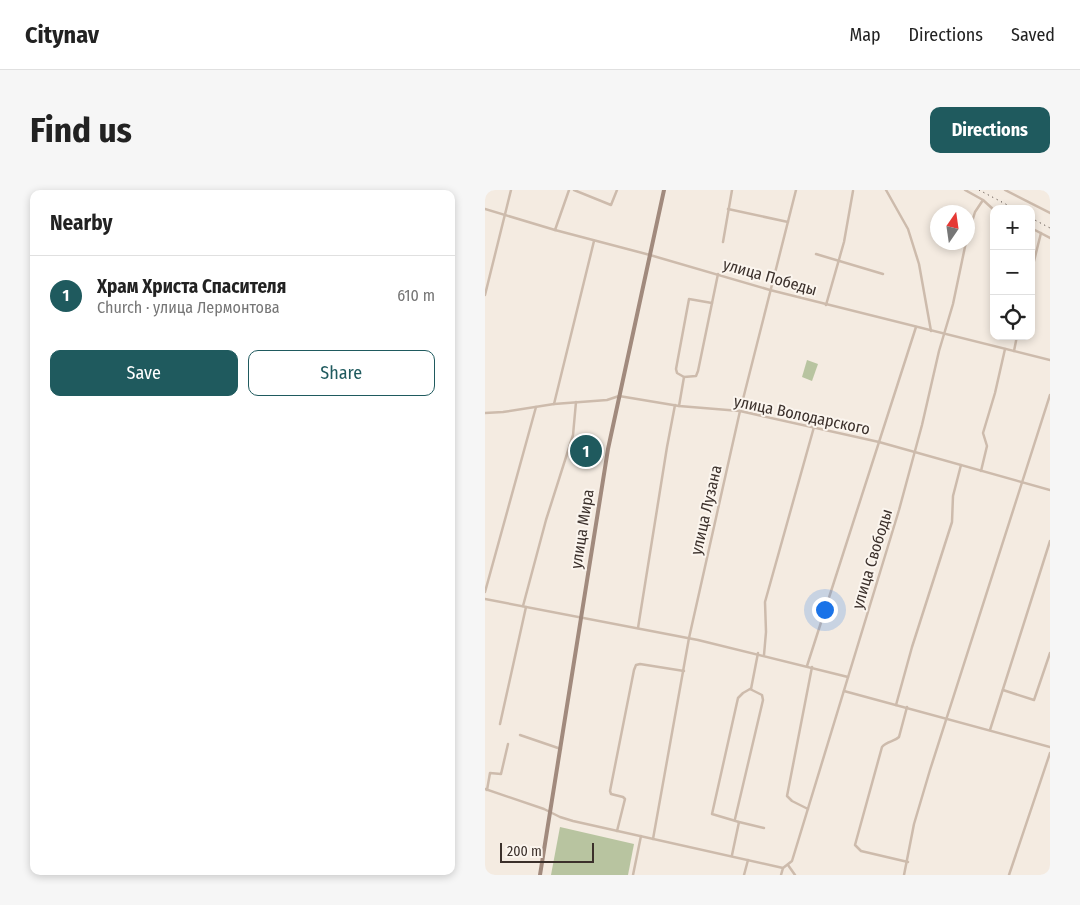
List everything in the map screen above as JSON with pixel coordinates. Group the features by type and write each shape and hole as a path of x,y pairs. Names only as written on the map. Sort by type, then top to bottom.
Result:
{"main road":[{"name":"улица Мира","path":"540,875 599,504 619,396 664,190"}],"street":[{"path":"485,295 511,190"},
{"path":"555,230 569,190"},
{"path":"574,190 611,204 617,190"},
{"path":"723,242 732,190"},
{"name":"улица Лузана","path":"653,838 689,638 740,412 796,190"},
{"path":"886,190 908,229 919,264 931,331"},
{"path":"965,190 990,206"},
{"path":"1005,190 1011,191 1050,213"},
{"path":"826,305 839,260 853,191"},
{"path":"975,212 983,200"},
{"name":"улица Победы","path":"485,209 504,216 826,305 1050,360"},
{"path":"728,209 788,222"},
{"path":"1035,230 1050,238"},
{"path":"1035,257 1041,233"},
{"path":"554,404 594,241"},
{"name":"улица Свободы","path":"788,865 792,861 809,809 899,510 939,350 953,304 964,250"},
{"path":"816,254 883,274"},
{"path":"712,303 689,299 676,369 677,373 684,377 696,376 699,371 718,274"},
{"path":"807,666 916,327"},
{"path":"1014,351 1016,340"},
{"path":"981,471 987,446 983,433 1005,349"},
{"path":"639,628 665,456 684,377"},
{"path":"904,875 914,824 946,718 1050,395"},
{"name":"улица Володарского","path":"485,413 554,404 607,400 619,396 677,406 740,412 879,442 1050,490"},
{"path":"501,724 524,607 546,520 573,436 576,402"},
{"path":"485,592 536,407"},
{"path":"765,655 765,602 814,427"},
{"path":"896,705 912,646 952,522 953,496 961,465"},
{"path":"990,730 1050,541"},
{"path":"485,599 689,638 848,676"},
{"path":"751,689 758,653"},
{"path":"1003,690 1034,700 1050,654"},
{"path":"617,831 625,799 611,794 610,791 634,670 640,664 684,671"},
{"path":"809,809 792,801 787,796 812,667"},
{"path":"735,820 763,700 762,695 751,689 743,692 738,698 712,814 764,828"},
{"path":"844,691 1050,747"},
{"path":"907,707 899,737 896,741 885,744 882,747 855,845 861,851 908,862"},
{"path":"520,736 561,749"},
{"path":"509,744 501,774 490,773 486,789 573,821 783,868"},
{"path":"1009,875 1050,753"},
{"path":"732,856 739,822"},
{"path":"633,875 641,836"},
{"path":"744,875 748,859"},
{"path":"781,875 783,868 788,865 795,875"}],"green space":[{"path":"807,360 818,364 812,381 802,377"},
{"path":"560,827 634,844 628,875 551,875"}],"railway":[{"path":"979,190 1007,205"},
{"path":"1035,220 1050,228"}],"place":[{"name":"Храм Христа Спасителя","path":"586,451"}]}
